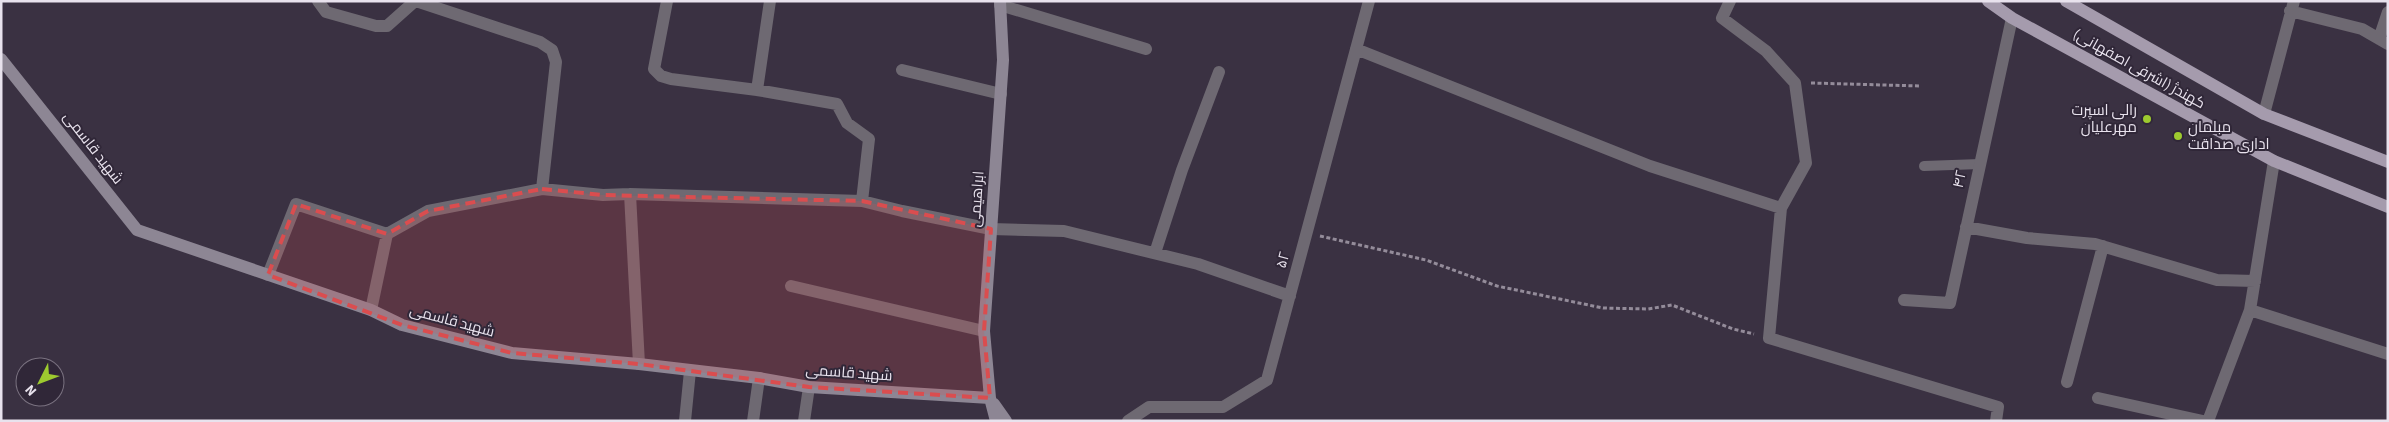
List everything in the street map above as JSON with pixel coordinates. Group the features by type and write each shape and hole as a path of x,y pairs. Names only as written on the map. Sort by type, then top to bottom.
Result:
{"main road":[{"name":"کهندژ (اشرفی اصفهانی)","path":"1988,1 2012,18 2274,162 2388,207"},
{"name":"کهندژ (اشرفی اصفهانی)","path":"2066,1 2264,114 2388,162"}],"street":[{"path":"318,1 326,12 376,26 387,26 416,1 540,42 552,50 556,62 542,189"},
{"path":"667,1 654,61 654,69 661,76 836,104 847,123 868,139 862,201"},
{"path":"757,90 770,1"},
{"name":"۵۲","path":"1128,421 1149,407 1223,407 1267,380 1369,1"},
{"path":"1730,1 1722,18 1766,51 1795,83 1806,163 1781,208 1769,338 1998,408 1996,421"},
{"path":"1000,3 1146,49"},
{"name":"ابراهیمی","path":"996,421 990,398 984,331 1003,60 1000,3"},
{"path":"2264,114 2292,6 2362,30 2383,42 2388,12"},
{"name":"۴۲","path":"1904,300 1950,302 2012,18"},
{"path":"1356,49 1650,166 1781,208"},
{"name":"شهید قاسمی","path":"1,59 137,230 371,310 402,326 512,353 639,364 759,378 809,387 990,398"},
{"path":"902,70 1001,94"},
{"path":"1155,253 1182,170 1219,72"},
{"path":"2208,421 2250,310 2274,162"},
{"path":"268,275 296,204 387,234 428,211 542,189 603,195 630,194 862,201 991,229 1064,231 1198,264 1290,296"},
{"path":"630,194 639,364"},
{"path":"1966,227 2027,238 2103,246 2218,280 2255,281"},
{"path":"371,310 387,234"},
{"path":"2067,382 2103,246"},
{"path":"790,286 984,331"},
{"path":"2250,310 2388,354"},
{"path":"685,421 690,371"},
{"path":"753,421 759,378"},
{"path":"804,421 809,387"},
{"path":"990,398 1006,421"},
{"path":"2098,398 2203,421"}],"lane":[{"path":"1924,166 1980,164"}],"path":[{"path":"1795,83 1920,86"},
{"path":"1307,233 1426,260 1497,286 1603,308 1648,309 1672,305 1733,329 1769,338"}],"highlighted area":[{"path":"542,189 603,195 862,201 991,229 984,331 990,398 809,387 639,364 512,353 402,325 268,275 296,204 387,234 428,211"}],"place":[{"name":"رالی اسپرت مهرعلیان","path":"2147,119"},
{"name":"مبلمان اداری صداقت","path":"2178,136"}]}
